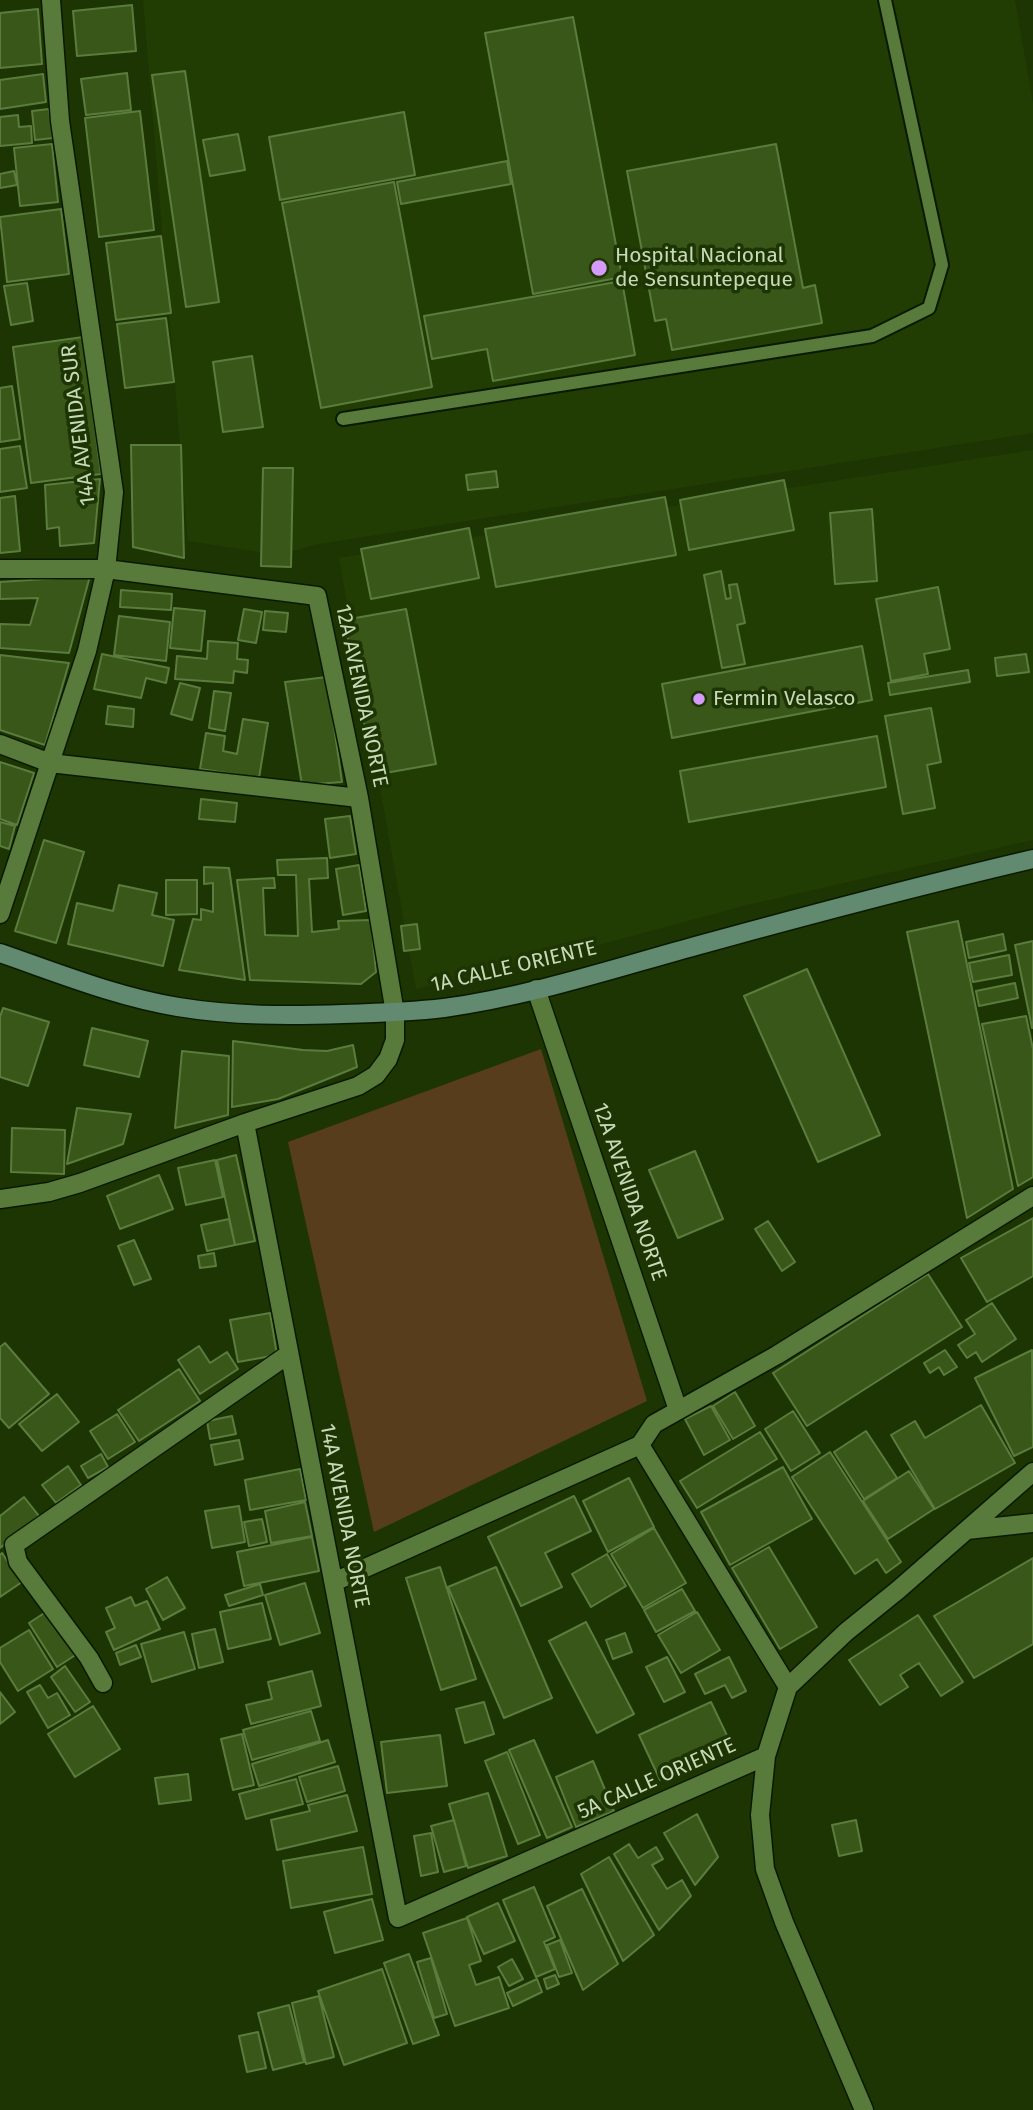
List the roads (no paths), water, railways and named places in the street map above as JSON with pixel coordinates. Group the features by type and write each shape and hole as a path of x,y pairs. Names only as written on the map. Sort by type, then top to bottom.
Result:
{"street":[{"name":"14A AVENIDA SUR","path":"0,914 88,651 106,569 114,492 61,121 51,0"},
{"path":"0,569 106,569"},
{"name":"12A AVENIDA NORTE","path":"0,1199 49,1192 80,1184 245,1123 358,1086 376,1075 388,1059 395,1040 395,1013 359,798 317,596 106,569"},
{"path":"0,744 50,763 359,798"},
{"name":"1A CALLE ORIENTE","path":"0,953 136,998 176,1007 269,1016 395,1013 445,1008 536,989 850,904 1033,859"},
{"name":"12A AVENIDA NORTE","path":"536,989 678,1410"},
{"name":"14A AVENIDA NORTE","path":"245,1123 398,1918"},
{"path":"334,1582 640,1445 654,1424 777,1355 1033,1196"},
{"path":"103,1683 89,1658 18,1562 14,1545 289,1354"},
{"path":"640,1445 788,1688"},
{"name":"5A CALLE ORIENTE","path":"398,1918 766,1756 788,1688 845,1632 898,1590 1033,1472"},
{"path":"967,1530 1033,1522"},
{"path":"766,1756 760,1815 765,1869 784,1922 864,2110"}],"lane":[{"path":"343,419 872,336 929,308 942,265 884,0"}],"place":[{"name":"Hospital Nacional de Sensuntepeque","path":"599,268"},
{"name":"Fermin Velasco","path":"699,699"}]}
